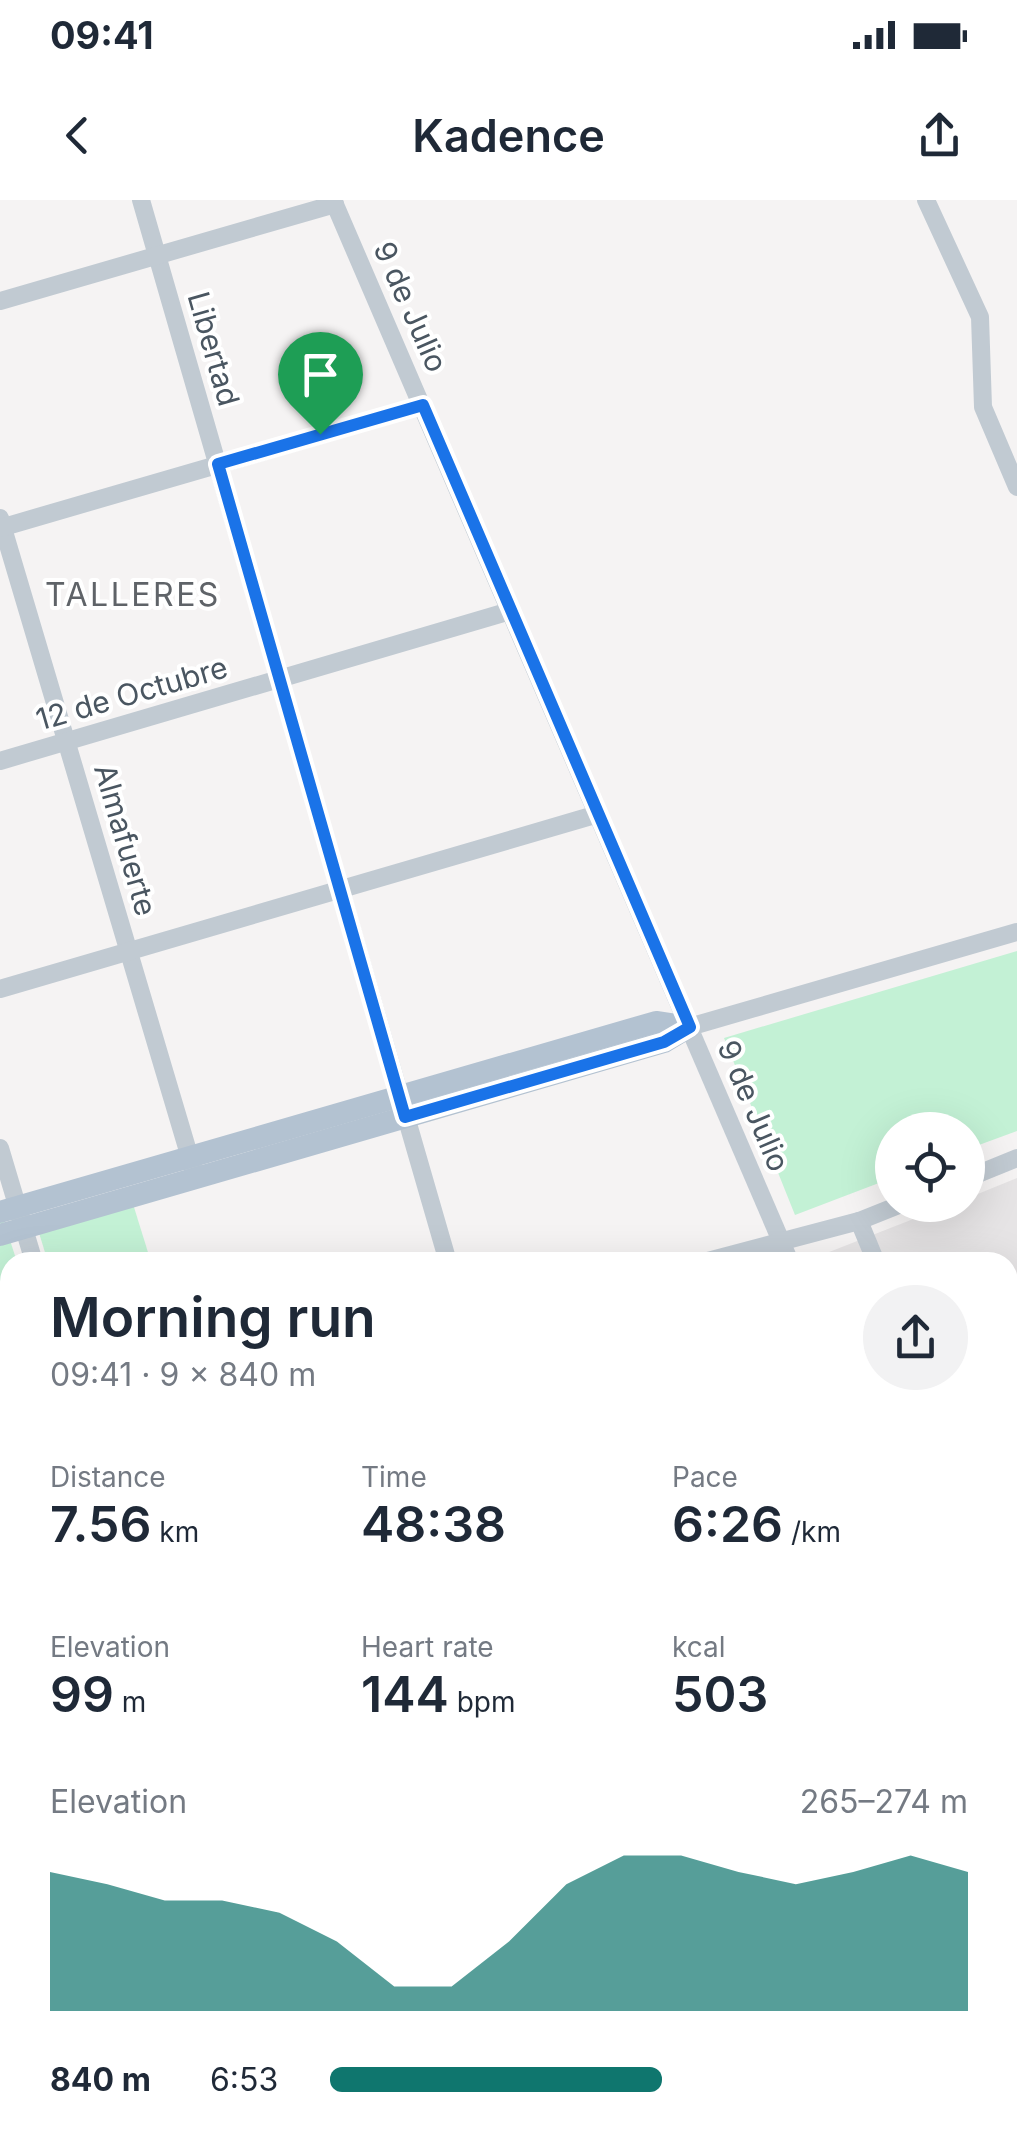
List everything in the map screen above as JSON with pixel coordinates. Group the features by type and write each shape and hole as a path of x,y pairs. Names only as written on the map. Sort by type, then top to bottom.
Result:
{"main road":[{"path":"0,1235 14,1216 402,1106 664,1042 690,1027"}],"street":[{"name":"Libertad","path":"140,200 445,1252"},
{"path":"926,200 980,318 983,407 1017,488"},
{"path":"0,302 334,202"},
{"name":"9 de Julio","path":"334,202 786,1252"},
{"path":"1,525 423,405"},
{"name":"Almafuerte","path":"1,525 193,1167"},
{"name":"12 de Octubre","path":"0,761 510,611"},
{"path":"0,989 598,814"},
{"path":"690,1027 1017,932"},
{"path":"0,1148 14,1216 30,1252"},
{"path":"985,1171 1017,1158"},
{"path":"741,1252 875,1215"},
{"path":"858,1221 872,1252"}],"shaded area":[{"path":"1017,1178 1017,1252 829,1252 906,1222 985,1222 985,1191"}],"green space":[{"path":"1017,951 1017,1131 985,1143 985,1112 875,1112 875,1184 795,1215 724,1038"},
{"path":"133,1204 148,1252 45,1252 39,1233"},
{"path":"0,1209 14,1252 0,1252"}],"district":[{"name":"TALLERES","path":"133,595"}],"route":[{"path":"423,405 690,1027 664,1042 405,1117 218,464 320,434 423,405"}]}
